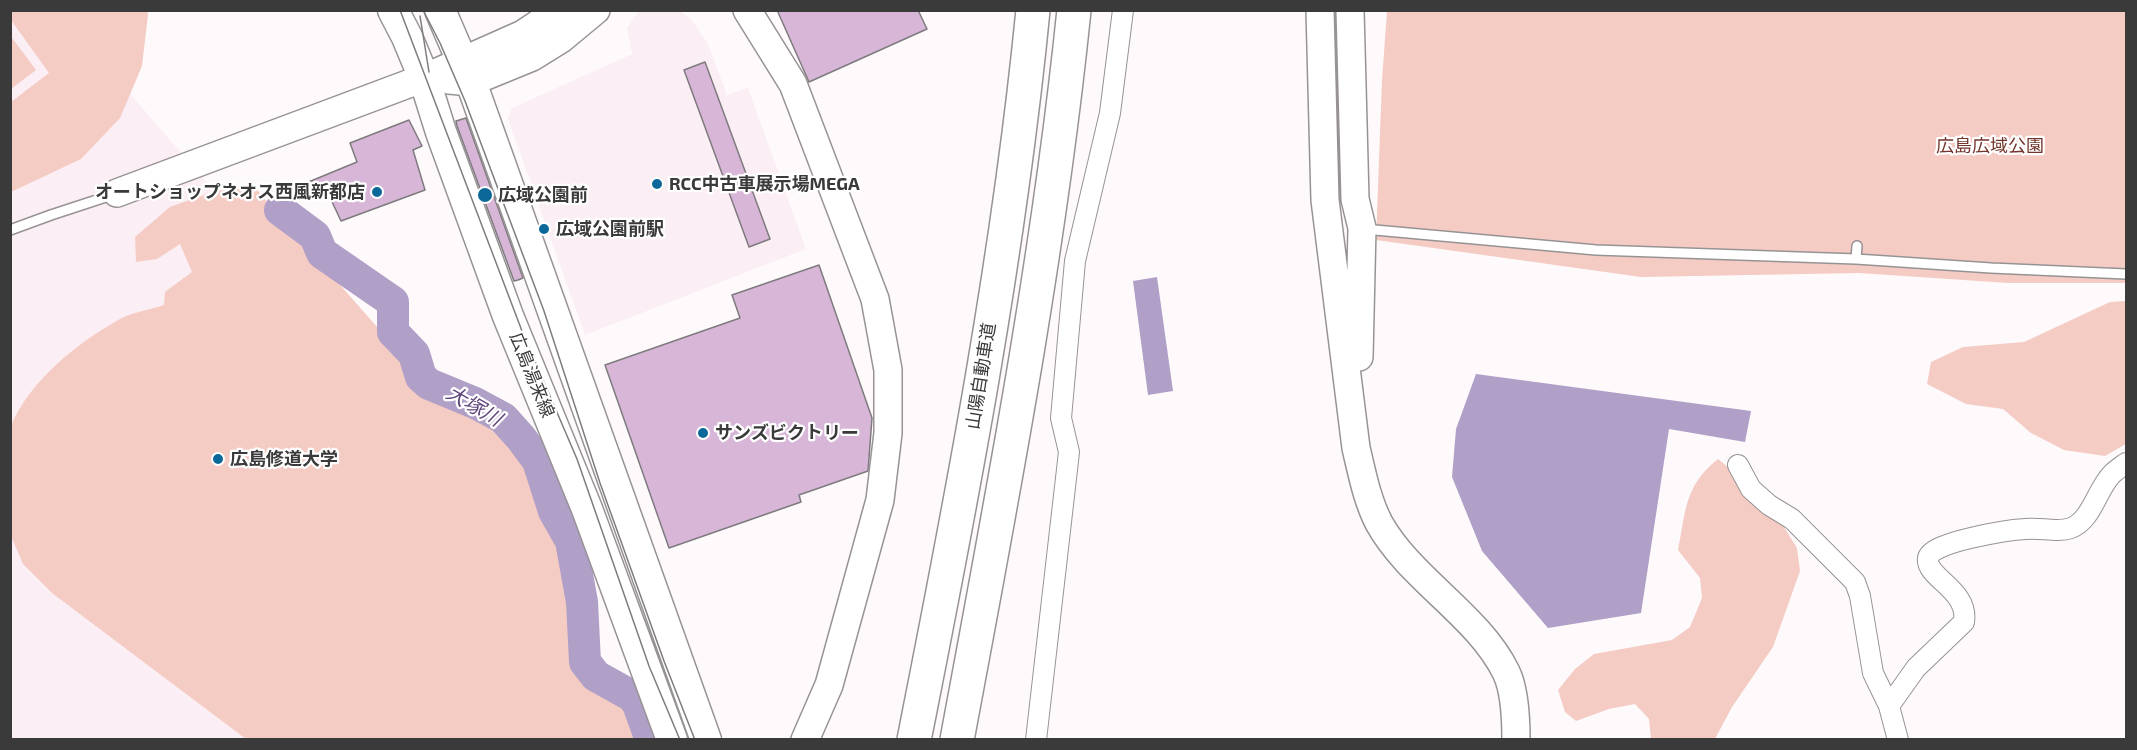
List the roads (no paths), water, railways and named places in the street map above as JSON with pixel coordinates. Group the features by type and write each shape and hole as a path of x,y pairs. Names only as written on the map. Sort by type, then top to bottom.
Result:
{"highway":[{"name":"山陽自動車道","path":"914,740 957,525 999,273 1024,105 1033,10"},
{"path":"957,740 1039,280 1063,115 1074,10"}],"main road":[{"name":"広島湯来線","path":"393,10 424,78 441,132 508,316 587,509 672,740"},
{"path":"441,10 467,71 706,740"}],"street":[{"path":"467,71 560,10"},
{"path":"117,194 424,78 532,57 561,39 596,10"},
{"path":"747,10 794,84 875,299 888,370 888,433 879,500 829,685 805,740"},
{"path":"1036,740 1069,452 1061,418 1076,261 1110,113 1124,10"},
{"path":"1320,10 1325,200 1356,448 1365,484 1379,523 1403,555 1485,640 1507,673 1516,715 1516,740"},
{"path":"1350,10 1355,199 1362,228 1356,448"},
{"path":"1889,706 1916,668 1964,622 1965,613 1962,602 1929,566 1927,559 1931,551 1947,543 2027,528 2053,530 2071,528 2083,520 2112,474 2127,463"},
{"path":"1738,465 1751,489 1769,505 1792,519 1855,582 1860,596 1873,673 1889,706 1898,740"}],"lane":[{"path":"10,230 51,214 117,194"},
{"path":"1362,228 1596,250 1856,259 2127,274"},
{"path":"1856,259 1857,246"}],"waterway":[{"name":"大塚川","path":"280,210 315,236 322,253 393,302 393,332 414,354 421,377 429,384 475,403 503,418 538,461 554,511 571,541 582,602 585,662 596,676 632,696 638,704 651,740"}],"tram line":[{"path":"400,10 522,331 577,459 649,666 680,740"},
{"path":"423,10 465,101 544,311 600,483 695,740"},
{"path":"420,16 429,72"}],"place":[{"name":"RCC中古車展示場MEGA","path":"657,184"},
{"name":"オートショップネオス西風新都店","path":"377,192"},
{"name":"広域公園前","path":"485,195"},
{"name":"広域公園前駅","path":"544,229"},
{"name":"サンズビクトリー","path":"703,433"},
{"name":"広島修道大学","path":"218,459"}],"park label":[{"name":"広島広域公園","path":"1990,146"}]}
